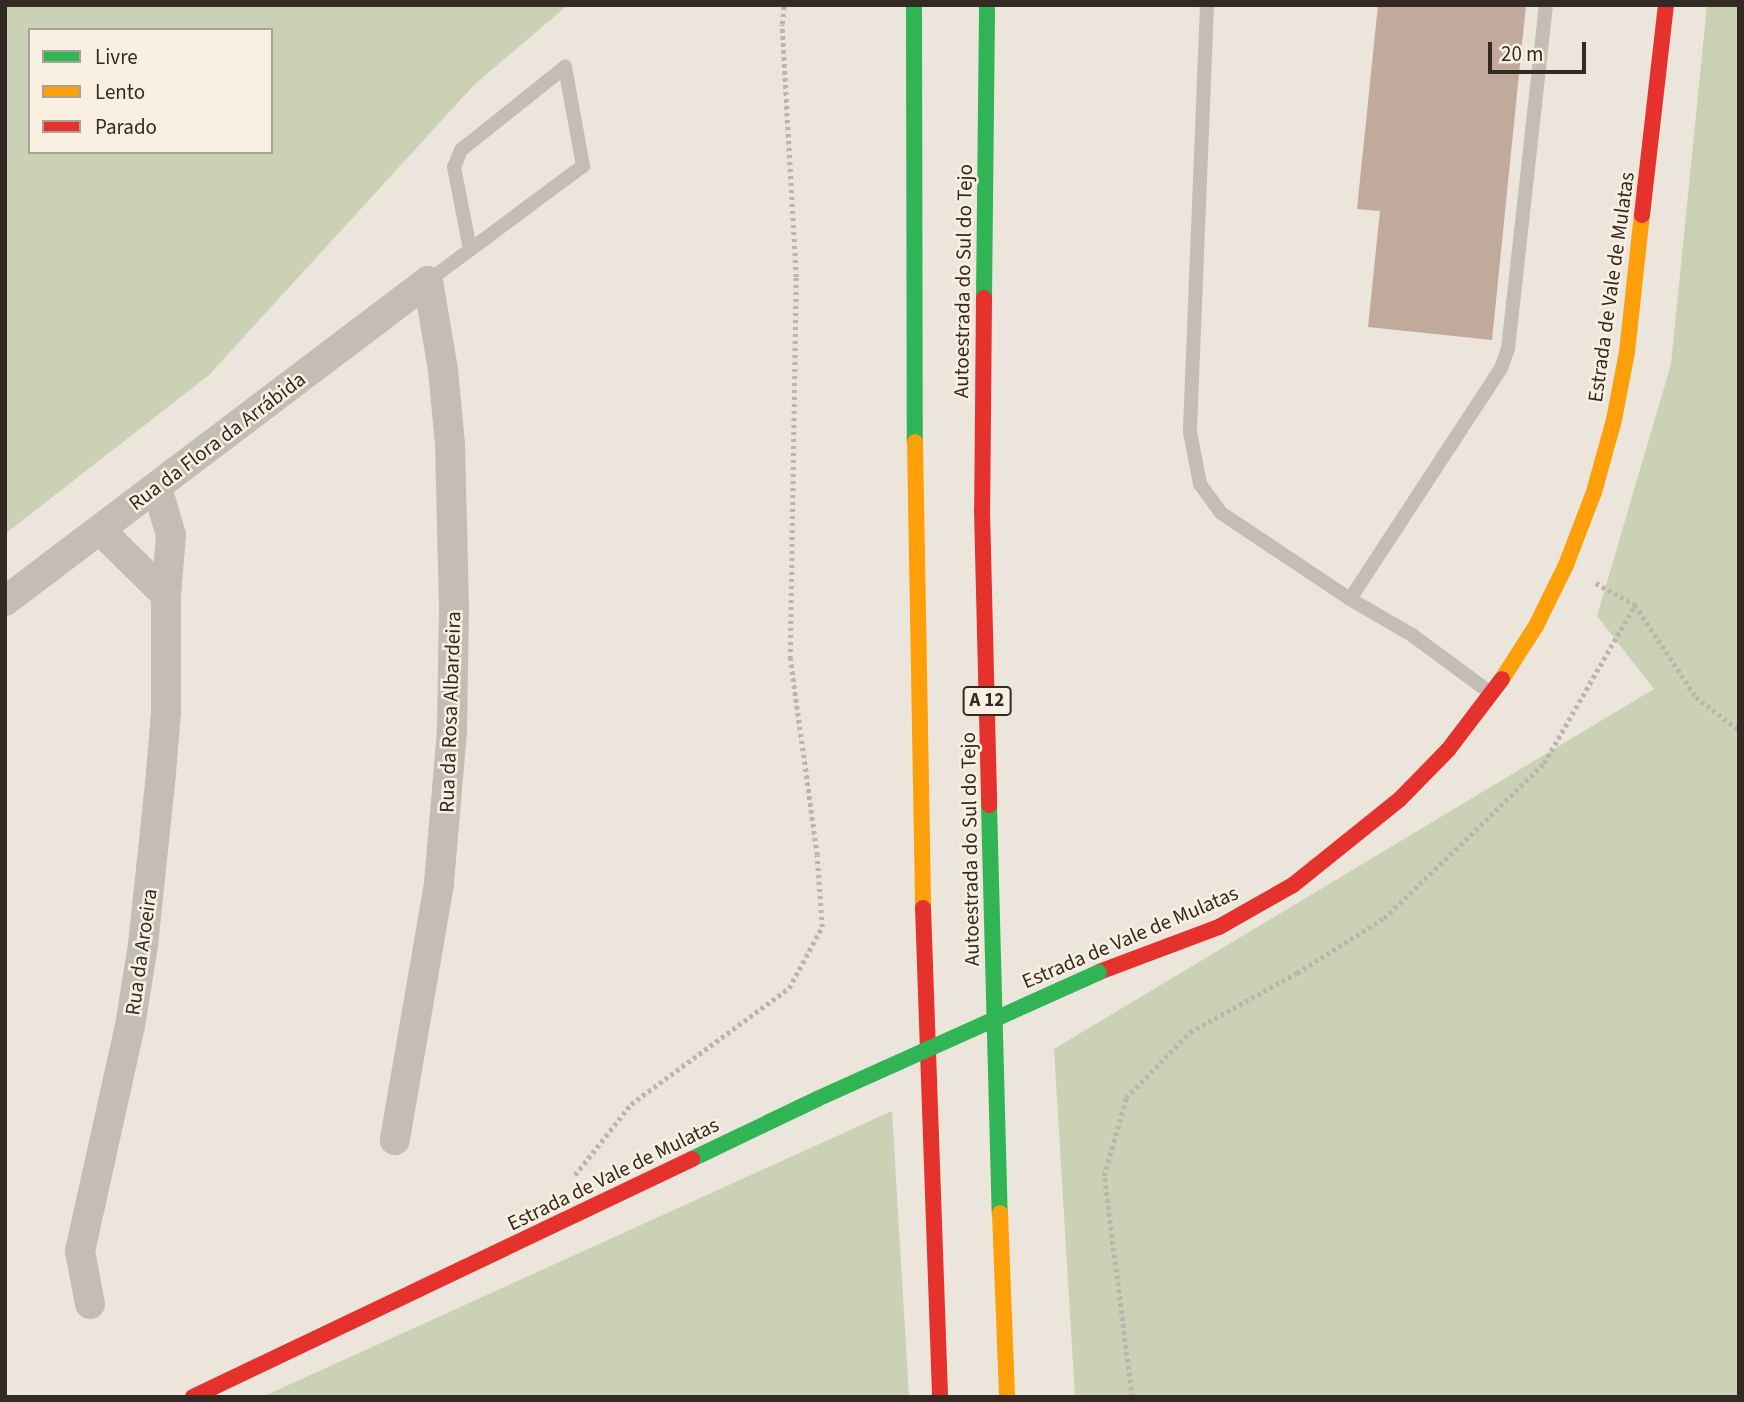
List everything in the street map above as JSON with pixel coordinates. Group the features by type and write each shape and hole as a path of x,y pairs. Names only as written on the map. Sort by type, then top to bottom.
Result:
{"main road":[{"path":"915,5 913,310 919,783 940,1397"},
{"name":"Autoestrada do Sul do Tejo","path":"987,5 982,510 1002,1312 1007,1397"},
{"name":"Estrada de Vale de Mulatas","path":"193,1397 817,1099 1099,972 1219,926 1293,885 1401,799 1448,750 1492,694 1536,626 1566,565 1594,492 1614,420 1627,352 1666,5"}],"street":[{"name":"Rua da Flora da Arrábida","path":"5,601 428,281"},
{"name":"Rua da Rosa Albardeira","path":"395,1140 439,884 452,731 454,604 450,444 443,370 428,281"},
{"name":"Rua da Aroeira","path":"90,1304 80,1251 130,1026 151,884 166,712 166,595 172,535 157,488"},
{"path":"100,530 166,595"}],"lane":[{"path":"1207,5 1191,432 1200,484 1222,513 1350,599 1412,635 1492,694"},
{"path":"1350,599 1501,368 1508,349 1546,5"},
{"path":"428,281 470,250 583,166 565,67 461,150 454,167 470,250"}],"path":[{"path":"572,1180 631,1104 789,988 822,927 817,855 790,659 796,277 782,24 784,5"},
{"path":"1566,565 1635,606 1696,697 1739,730"},
{"path":"1132,1397 1104,1176 1126,1098 1190,1032 1297,973 1384,918 1460,845 1544,763 1635,606"}],"green space":[{"path":"5,5 568,5 474,85 209,375 5,534"},
{"path":"1707,5 1739,5 1739,1397 1075,1397 1054,1049 1654,689 1597,616 1671,364"},
{"path":"892,1111 909,1397 262,1397"}],"building":[{"path":"1378,5 1526,5 1492,340 1368,327 1380,211 1357,209"}],"traffic: fast":[{"path":"914,5 915,442"},
{"path":"984,298 987,5"},
{"path":"989,805 1000,1213"},
{"path":"817,1099 1099,972"},
{"path":"692,1159 817,1099"}],"traffic: slow":[{"path":"1502,679 1536,626 1566,565 1594,492 1614,420 1627,352 1642,215"},
{"path":"915,442 923,908"},
{"path":"1000,1213 1007,1397"}],"traffic: jam":[{"path":"1642,215 1666,5"},
{"path":"984,298 982,510 989,805"},
{"path":"1099,972 1219,927 1293,885 1400,799 1448,750 1502,679"},
{"path":"923,908 940,1397"},
{"path":"193,1397 692,1159"}]}
